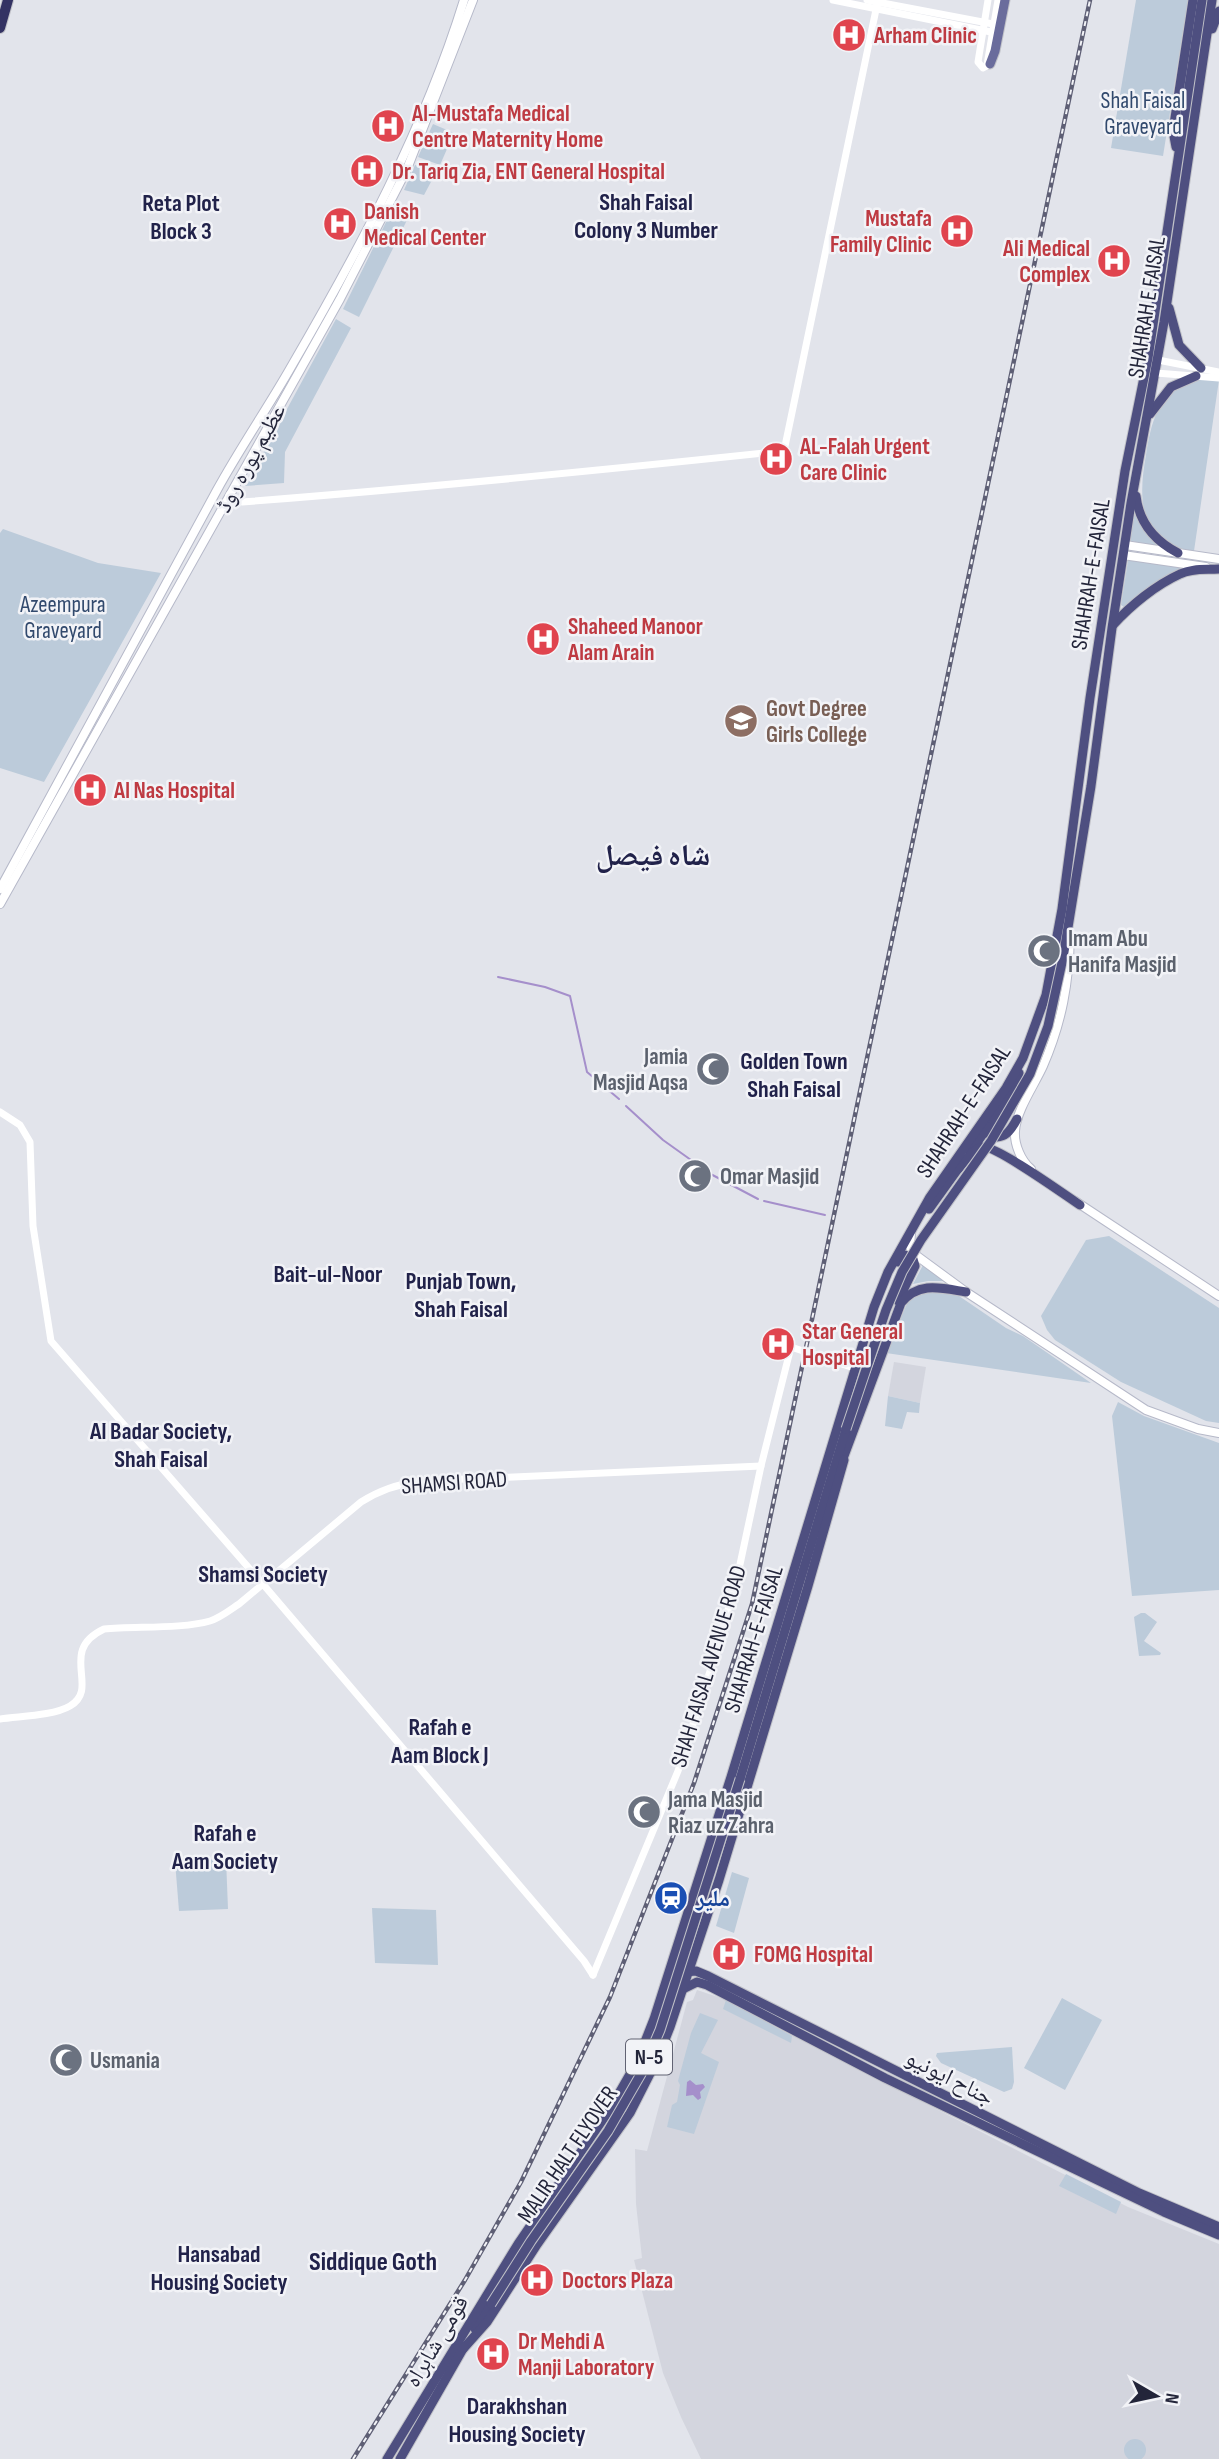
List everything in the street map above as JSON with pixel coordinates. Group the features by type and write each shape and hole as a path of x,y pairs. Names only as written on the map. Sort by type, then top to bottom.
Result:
{"highway":[{"path":"0,10 2,0"},
{"path":"0,28 8,0"},
{"path":"1178,156 1173,131 1194,0"},
{"path":"1178,156 1202,0"},
{"path":"1206,47 1212,0"},
{"path":"1206,47 1219,11"},
{"name":"SHAHRAH E FAISAL","path":"1153,359 1167,300 1206,47"},
{"name":"SHAHRAH E FAISAL","path":"1148,416 1156,373 1153,359 1178,156"},
{"path":"1148,416 1171,387 1198,372 1179,345 1167,300"},
{"name":"SHAHRAH-E-FAISAL","path":"735,1778 874,1307 888,1272 930,1197 1006,1088 1023,1058 1046,995 1123,484 1153,359"},
{"name":"SHAHRAH-E-FAISAL","path":"735,1778 886,1310 902,1272 921,1240 990,1140 1030,1074 1048,1026 1070,921 1124,550 1148,416"},
{"path":"1137,470 1138,509 1155,538 1178,553"},
{"path":"1112,628 1124,613 1144,597 1181,573 1219,569"},
{"path":"912,1228 988,1127 1016,1082 1023,1058"},
{"path":"988,1127 991,1136 1002,1137 1017,1119"},
{"path":"958,1169 974,1152 984,1146 989,1147 1004,1154 1080,1205"},
{"path":"874,1307 900,1258 905,1255 913,1259 915,1267 894,1310 892,1326"},
{"path":"463,2349 487,2322 536,2246 631,2110 657,2060 689,1971 744,1798 844,1460 901,1303 908,1295 921,1288 935,1287 966,1292"},
{"path":"832,1475 844,1460"},
{"name":"MALIR HALT FLYOVER","path":"518,2244 617,2097 637,2062 735,1778"},
{"name":"MALIR HALT FLYOVER","path":"491,2304 524,2251 608,2130 641,2074 660,2030 735,1778"},
{"path":"683,1928 689,1934 700,1935"},
{"path":"665,1984 689,1971"},
{"name":"جناح ایونیو","path":"689,1971 708,1976 885,2078 1164,2212 1219,2235"},
{"name":"جناح ایونیو","path":"682,1989 692,1983 702,1983 1139,2193 1219,2227"},
{"path":"617,2097 619,2109 631,2110"},
{"name":"قومی شاہراہ","path":"387,2459 518,2244"},
{"name":"قومی شاہراہ","path":"400,2459 491,2304"}],"main road":[{"name":"عظیم پورہ روڈ","path":"0,904 229,495 356,258 420,118 464,0"},
{"name":"عظیم پورہ روڈ","path":"0,888 217,490 407,169 474,0"},
{"path":"988,66 995,51 1005,0"},
{"path":"1124,550 1178,553 1219,559"},
{"path":"1124,550 1219,569"},
{"path":"1070,921 1069,974 1060,1021 1044,1065 1017,1119 1014,1131 1016,1143 1027,1166 1080,1205 1219,1296"},
{"path":"912,1228 909,1242 912,1250 966,1292 1146,1410 1198,1429 1219,1433"}],"street":[{"path":"833,0 877,4 992,28"},
{"path":"867,0 877,4"},
{"path":"988,0 978,62 983,68 988,66 998,0"},
{"path":"229,495 242,502 497,481 784,451 877,4"},
{"path":"1153,359 1219,379"},
{"path":"1156,373 1219,372"},
{"path":"0,1112 20,1125 30,1142 33,1226 51,1341 262,1583"},
{"name":"SHAH FAISAL AVENUE ROAD","path":"262,1583 584,1961 593,1975 678,1771 729,1607 791,1347 854,1368"},
{"name":"SHAMSI ROAD","path":"0,1719 61,1710 73,1704 80,1694 83,1644 104,1629 189,1624 211,1620 239,1604 361,1502 380,1490 400,1484 761,1466"}],"shaded area":[{"path":"894,1362 926,1367 920,1403 888,1396"},
{"path":"697,1990 727,2000 1128,2207 1219,2244 1219,2459 701,2459 663,2373 634,2260 642,2258 636,2204 635,2149 647,2151 687,2002 693,2000"},
{"path":"690,2080 705,2087 698,2100 693,2095 686,2096 687,2082"}],"green space":[{"name":"Shah Faisal Graveyard","path":"1136,0 1188,0 1163,156 1111,148"},
{"path":"433,124 454,133 440,165 418,157"},
{"path":"415,165 430,170 427,177 432,180 424,195 404,190"},
{"path":"393,208 409,216 359,317 343,309"},
{"path":"336,319 351,328 285,452 284,483 245,486"},
{"path":"1202,379 1219,380 1194,551 1162,539 1152,529 1146,516 1142,487 1149,437 1161,405 1179,386"},
{"path":"1136,513 1159,546 1130,541"},
{"name":"Azeempura Graveyard","path":"3,529 98,563 161,573 44,782 0,768 0,533"},
{"path":"1130,558 1185,566 1124,607 1121,605"},
{"path":"1109,1236 1219,1308 1219,1423 1206,1421 1121,1382 1055,1340 1047,1330 1041,1316 1086,1240"},
{"path":"923,1265 943,1279 944,1281 913,1284"},
{"path":"948,1291 959,1296 1091,1383 886,1353 909,1299 915,1293"},
{"path":"888,1396 920,1403 919,1413 907,1412 902,1429 885,1426"},
{"path":"1118,1402 1144,1416 1219,1443 1219,1590 1132,1596 1112,1416"},
{"path":"1141,1613 1157,1622 1144,1641 1161,1653 1160,1655 1139,1656 1134,1617"},
{"path":"226,1859 228,1909 179,1911 175,1861"},
{"path":"732,1872 749,1878 734,1933 716,1926"},
{"path":"372,1908 436,1910 438,1965 375,1963"},
{"path":"1062,1998 1102,2020 1065,2090 1024,2068"},
{"path":"726,2000 792,2036 791,2043 723,2009"},
{"path":"700,2013 718,2020 701,2053 719,2062 694,2134 667,2127 672,2105 677,2102 680,2085 678,2081 691,2033"},
{"path":"1012,2047 1014,2082 1012,2089 1004,2092 941,2063 936,2056 937,2053"},
{"path":"1066,2174 1121,2202 1116,2214 1059,2186"},
{"path":"1135,2439 1143,2442 1146,2450 1143,2458 1135,2461 1127,2458 1124,2450 1127,2442"}],"waterway":[{"path":"498,977 545,987 570,996 587,1072 619,1099"},
{"path":"626,1106 663,1140 691,1160"},
{"path":"703,1170 758,1199"},
{"path":"764,1201 825,1215"}],"railway":[{"path":"353,2459 465,2280 521,2182 610,1997 694,1783 752,1604 1090,0"}],"place":[{"name":"Arham Clinic","path":"849,35"},
{"name":"Al-Mustafa Medical Centre Maternity Home","path":"388,126"},
{"name":"Dr. Tariq Zia, ENT General Hospital","path":"367,171"},
{"name":"Danish Medical Center","path":"340,224"},
{"name":"Mustafa Family Clinic","path":"957,231"},
{"name":"Ali Medical Complex","path":"1114,261"},
{"name":"AL-Falah Urgent Care Clinic","path":"776,459"},
{"name":"Shaheed Manoor Alam Arain","path":"543,639"},
{"name":"Govt Degree Girls College","path":"741,721"},
{"name":"Al Nas Hospital","path":"90,790"},
{"name":"Imam Abu Hanifa Masjid","path":"1044,951"},
{"name":"Jamia Masjid Aqsa","path":"713,1069"},
{"name":"Omar Masjid","path":"695,1176"},
{"name":"Star General Hospital","path":"778,1344"},
{"name":"Jama Masjid Riaz uz Zahra","path":"644,1812"},
{"name":"ملیر","path":"671,1898"},
{"name":"FOMG Hospital","path":"729,1954"},
{"name":"Usmania","path":"66,2060"},
{"name":"Doctors Plaza","path":"537,2280"},
{"name":"Dr Mehdi A Manji Laboratory","path":"493,2354"}],"district":[{"name":"Shah Faisal Colony 3 Number","path":"646,216"},
{"name":"Reta Plot Block 3","path":"181,217"},
{"name":"شاہ فیصل","path":"653,855"},
{"name":"Golden Town Shah Faisal","path":"794,1075"},
{"name":"Bait-ul-Noor","path":"328,1274"},
{"name":"Punjab Town, Shah Faisal","path":"461,1295"},
{"name":"Al Badar Society, Shah Faisal","path":"161,1445"},
{"name":"Shamsi Society","path":"263,1574"},
{"name":"Rafah e Aam Block J","path":"440,1741"},
{"name":"Rafah e Aam Society","path":"225,1847"},
{"name":"Siddique Goth","path":"373,2261"},
{"name":"Hansabad Housing Society","path":"219,2268"},
{"name":"Darakhshan Housing Society","path":"517,2420"}]}
